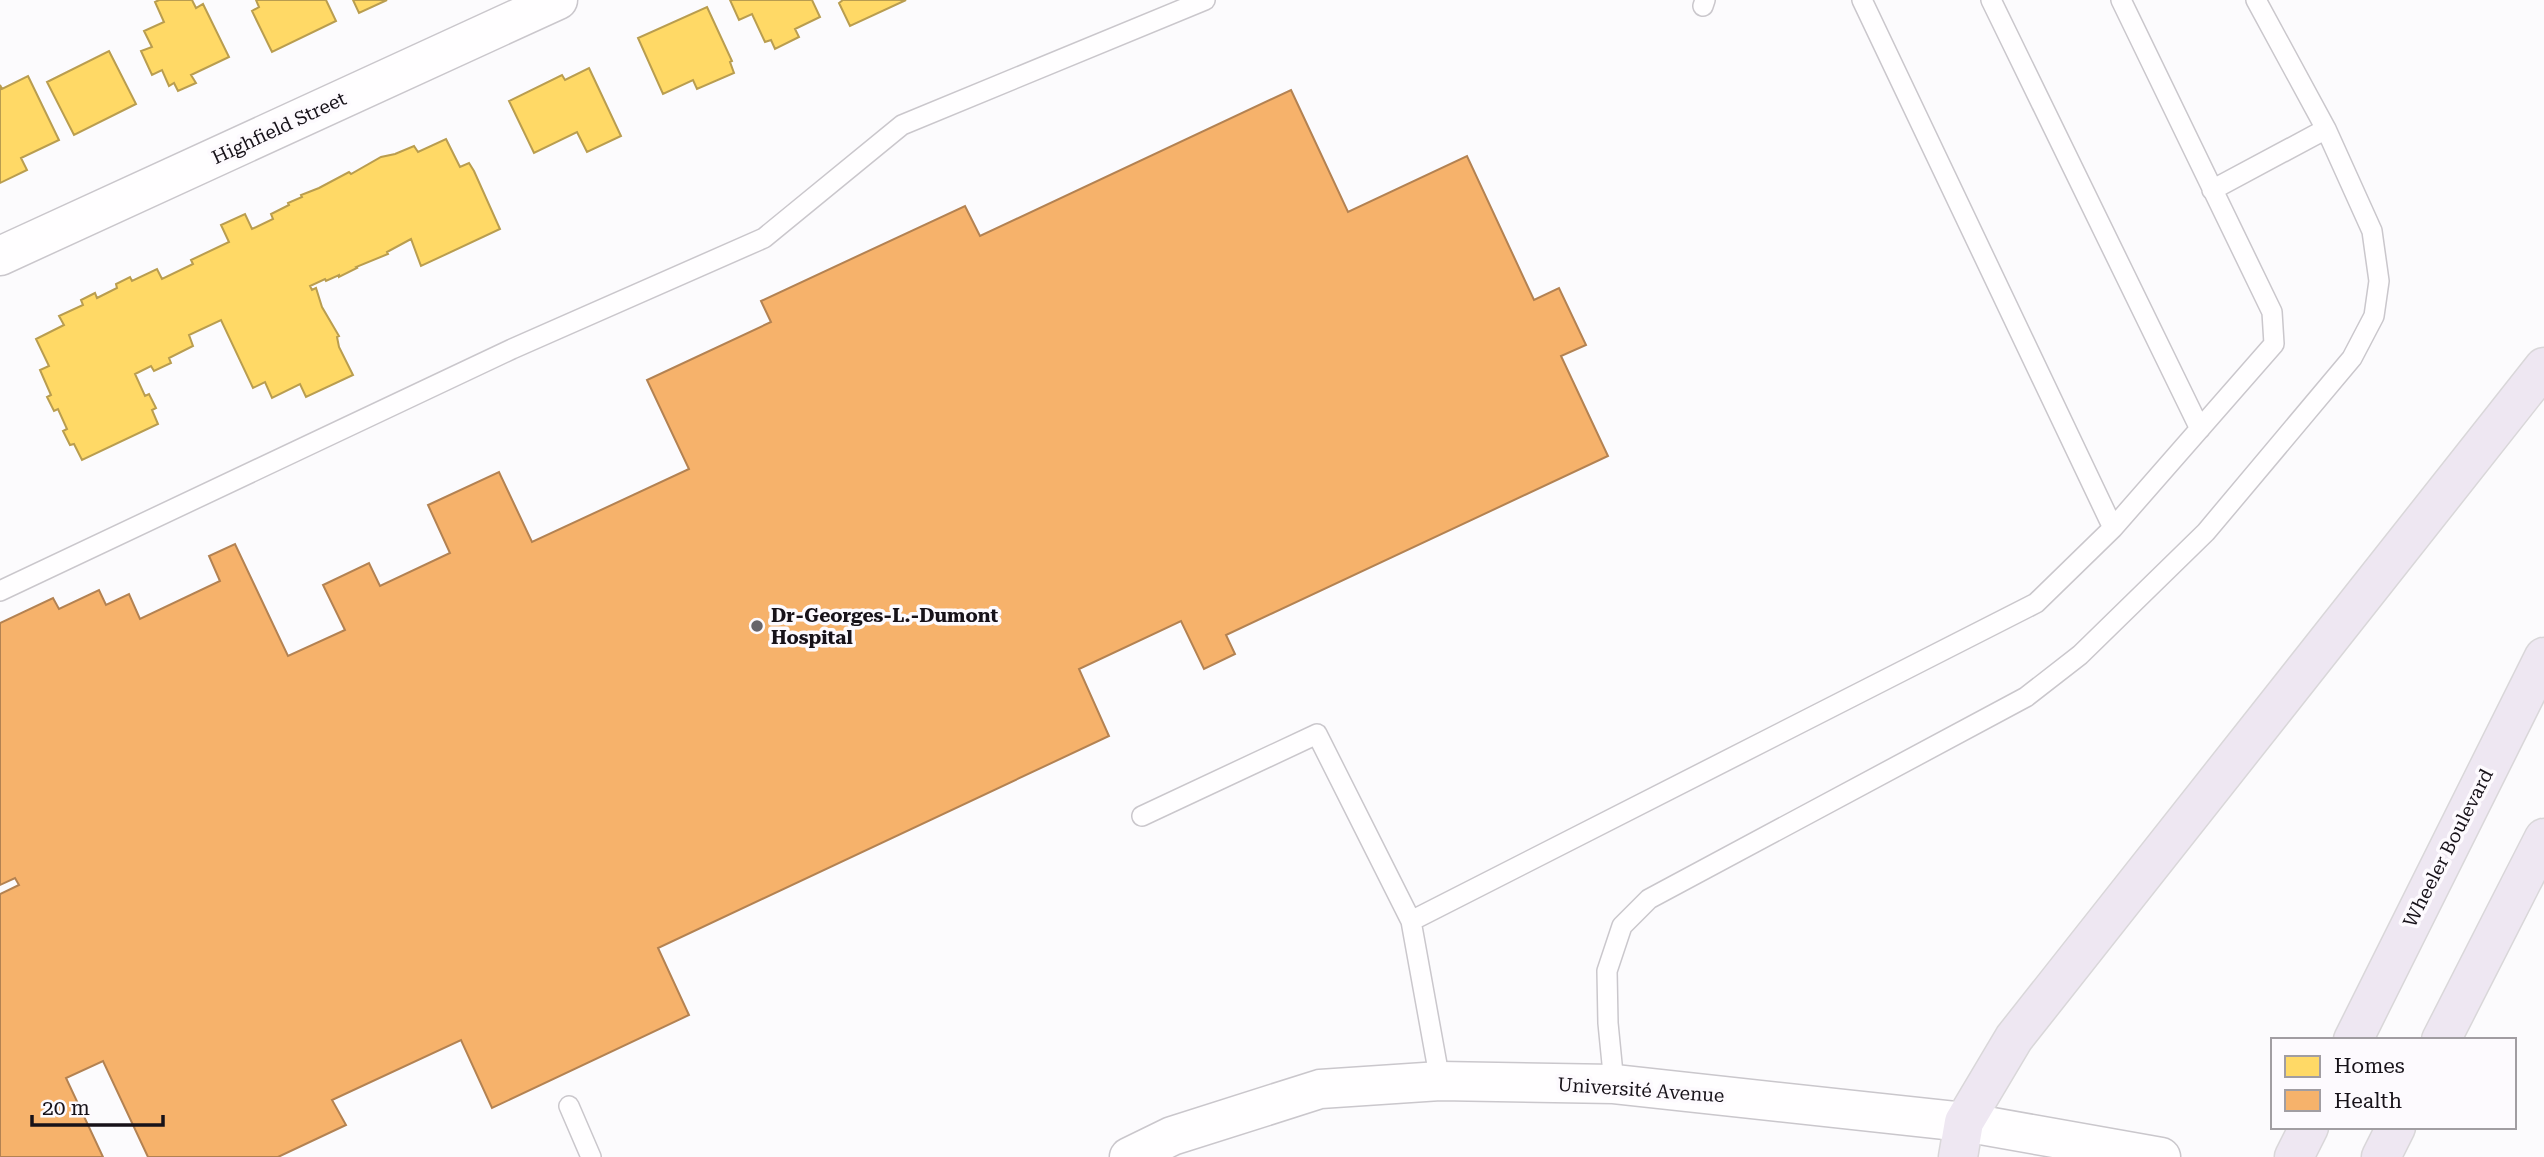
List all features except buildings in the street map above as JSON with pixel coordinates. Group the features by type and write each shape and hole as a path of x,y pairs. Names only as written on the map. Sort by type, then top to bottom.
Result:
{"highway":[{"path":"1961,1139 2014,1038 2544,367"},
{"name":"Wheeler Boulevard","path":"2354,1038 2544,657"},
{"path":"2442,1038 2544,838"},
{"path":"2294,1157 2308,1129"},
{"path":"2381,1157 2395,1129"}],"street":[{"name":"Highfield Street","path":"0,256 558,0"},
{"name":"Université Avenue","path":"1129,1157 1172,1136 1320,1089 1440,1081 1614,1084 1961,1139 2150,1155"}],"lane":[{"path":"0,591 512,349 764,238 902,125 1205,0"},
{"path":"1862,0 2113,528"},
{"path":"1991,0 2200,429"},
{"path":"1412,921 2036,603 2113,528 2274,344 2273,312 2211,190 2121,0"},
{"path":"1614,1084 1608,1023 1607,971 1622,926 1649,899 2026,697 2080,655 2206,531 2352,358 2374,316 2379,281 2372,231 2326,129 2256,0"},
{"path":"2211,190 2326,129"},
{"path":"1142,816 1317,734 1412,921 1440,1081"},
{"path":"569,1106 591,1157"}],"place":[{"name":"Dr-Georges-L.-Dumont Hospital","path":"757,626"}]}
